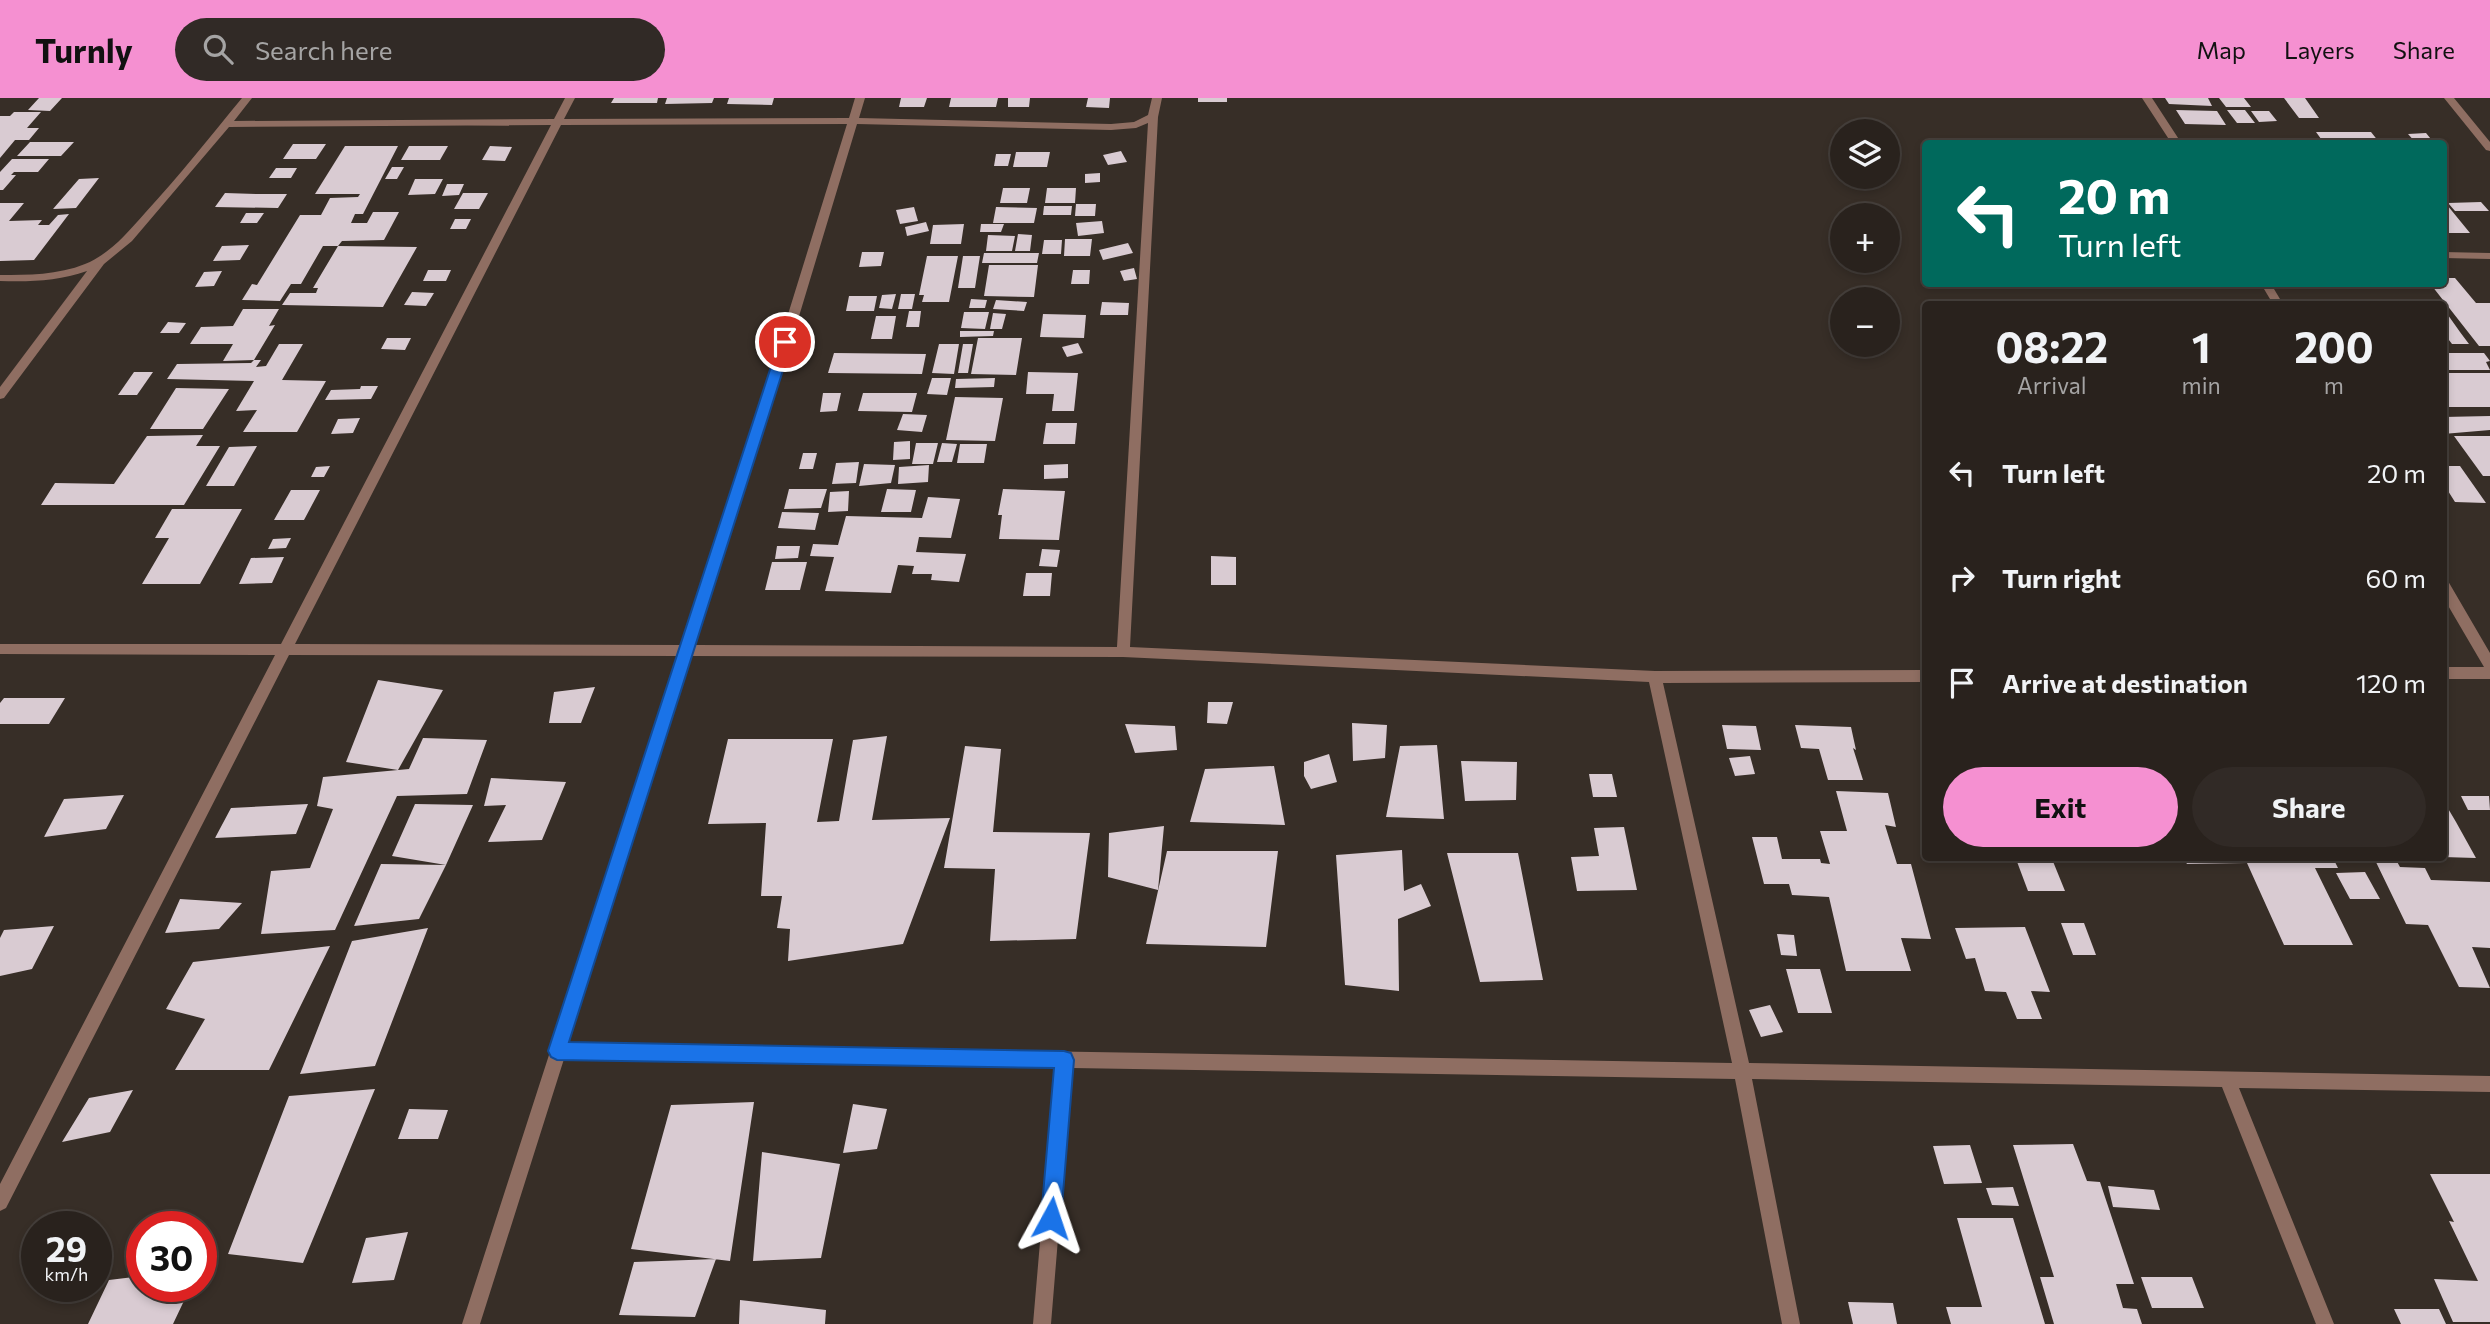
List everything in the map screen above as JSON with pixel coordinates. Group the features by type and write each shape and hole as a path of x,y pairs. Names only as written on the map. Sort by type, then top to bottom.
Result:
{"street":[{"path":"0,278 37,279 73,272 100,261 121,246 175,188 247,98"},
{"path":"0,1202 570,98"},
{"path":"471,1324 685,649 778,366 860,98"},
{"path":"1123,652 1153,117 1157,98"},
{"path":"2147,98 2174,140"},
{"path":"2449,98 2490,148"},
{"path":"226,124 853,121 1111,127 1136,124 1153,117"},
{"path":"2447,255 2490,256"},
{"path":"0,395 100,261"},
{"path":"2447,592 2490,665"},
{"path":"0,649 1123,652 1655,677 1922,676"},
{"path":"2447,673 2490,673"},
{"path":"1655,677 1742,1071 1791,1324"},
{"path":"557,1051 2490,1084"},
{"path":"1042,1324 1064,1060"},
{"path":"2227,1079 2325,1324"}],"building":[{"path":"39,98 62,98 50,111 28,110"},
{"path":"614,98 658,98 657,103 611,103"},
{"path":"667,98 714,98 712,103 665,104"},
{"path":"729,98 774,98 772,105 727,104"},
{"path":"901,98 927,98 924,107 899,107"},
{"path":"951,98 998,98 996,107 949,107"},
{"path":"1008,98 1030,98 1029,107 1008,107"},
{"path":"1088,98 1110,98 1109,108 1086,107"},
{"path":"1198,98 1227,98 1227,102 1198,102"},
{"path":"2165,98 2208,98 2212,106 2169,104"},
{"path":"2219,98 2244,98 2251,107 2226,107"},
{"path":"2284,98 2305,98 2319,118 2299,118"},
{"path":"2176,110 2217,111 2226,125 2185,124"},
{"path":"2227,110 2245,110 2255,123 2237,123"},
{"path":"2251,111 2269,111 2277,121 2259,122"},
{"path":"14,112 41,112 27,128 39,128 29,140 15,140 0,158 0,116 10,116"},
{"path":"2316,132 2371,132 2377,140 2322,140"},
{"path":"2426,133 2432,140 2413,140 2408,134"},
{"path":"30,142 74,142 61,156 17,156"},
{"path":"293,144 326,144 316,159 283,159"},
{"path":"345,146 398,146 363,214 355,214 351,223 367,223 373,212 399,212 384,240 342,241 338,246 323,246 301,284 291,284 280,301 242,300 252,284 257,285 300,215 321,215 330,198 358,197 360,194 315,194"},
{"path":"409,146 448,146 440,160 401,160"},
{"path":"490,146 512,147 505,161 482,160"},
{"path":"1121,151 1127,162 1108,165 1103,155"},
{"path":"1016,152 1050,152 1047,167 1013,167"},
{"path":"996,154 1011,154 1008,166 994,166"},
{"path":"12,159 49,159 38,172 14,172 11,175 16,175 0,190 0,172"},
{"path":"392,167 404,167 397,179 385,179"},
{"path":"276,168 297,168 291,178 269,178"},
{"path":"1100,173 1100,182 1085,183 1085,174"},
{"path":"99,178 76,208 53,209 79,179"},
{"path":"415,179 443,179 435,194 408,195"},
{"path":"447,184 464,184 459,195 442,196"},
{"path":"1003,188 1030,188 1027,203 1000,203"},
{"path":"1047,188 1076,188 1075,203 1045,203"},
{"path":"225,193 287,194 278,208 215,207"},
{"path":"463,193 488,193 479,209 454,209"},
{"path":"2481,202 2489,211 2455,211 2448,203"},
{"path":"0,203 24,203 9,221 42,220 38,225 49,225 58,215 69,214 34,260 0,261"},
{"path":"1076,204 1096,204 1095,216 1075,216"},
{"path":"2447,205 2470,233 2447,233"},
{"path":"1044,206 1072,206 1071,215 1043,215"},
{"path":"914,207 918,221 900,224 896,210"},
{"path":"996,207 1037,208 1034,223 993,223"},
{"path":"246,213 264,213 257,223 240,223"},
{"path":"455,219 471,219 466,229 450,229"},
{"path":"1102,221 1104,233 1078,236 1076,223"},
{"path":"926,222 929,231 907,236 905,227"},
{"path":"964,224 961,244 930,244 933,225"},
{"path":"981,224 1004,224 1001,232 980,232"},
{"path":"1018,234 1032,235 1030,251 1015,251"},
{"path":"988,235 1015,236 1012,251 986,251"},
{"path":"1065,239 1092,239 1090,256 1064,256"},
{"path":"1044,240 1062,240 1061,254 1042,254"},
{"path":"1128,243 1133,253 1103,260 1099,250"},
{"path":"249,245 240,260 213,261 222,246"},
{"path":"338,246 417,247 383,307 282,305 290,293 316,293 318,288 313,288"},
{"path":"862,252 884,252 881,266 859,267"},
{"path":"984,253 1039,253 1037,263 982,263"},
{"path":"927,256 958,256 949,302 922,302 924,295 919,295"},
{"path":"963,256 980,256 975,288 958,288"},
{"path":"989,265 1038,265 1034,297 984,296"},
{"path":"1134,268 1137,279 1124,281 1120,271"},
{"path":"428,270 451,270 446,281 423,281"},
{"path":"1073,270 1090,270 1089,284 1071,284"},
{"path":"222,271 214,286 195,287 204,272"},
{"path":"2447,278 2455,278 2476,303 2490,303 2490,346 2479,346 2447,305 2447,301 2444,301 2433,287 2447,287"},
{"path":"412,292 434,293 426,306 404,305"},
{"path":"896,294 892,309 879,308 882,295"},
{"path":"901,294 915,294 912,309 898,309"},
{"path":"849,296 877,296 874,311 846,311"},
{"path":"971,299 987,300 985,308 969,308"},
{"path":"996,300 1027,302 1024,311 993,309"},
{"path":"1102,302 1129,303 1128,315 1100,315"},
{"path":"243,309 279,309 269,326 275,325 254,360 223,361 233,344 190,344 201,327 233,326"},
{"path":"909,311 921,311 919,327 906,327"},
{"path":"964,312 989,312 985,329 961,328"},
{"path":"993,313 1006,314 1002,329 990,329"},
{"path":"1043,314 1086,315 1084,338 1040,337"},
{"path":"2447,314 2469,344 2452,344 2447,337"},
{"path":"876,316 896,316 892,339 871,339"},
{"path":"168,322 186,323 179,333 160,333"},
{"path":"960,331 994,331 993,336 960,337"},
{"path":"387,338 411,338 405,350 381,349"},
{"path":"978,338 1022,338 1016,375 971,374"},
{"path":"1078,343 1083,353 1067,357 1062,347"},
{"path":"279,344 303,344 282,380 326,381 297,432 243,432 257,410 236,411 254,381 167,379 177,364 251,363 261,360 256,367 266,366"},
{"path":"939,344 959,344 954,374 932,373"},
{"path":"963,344 973,344 968,373 958,373"},
{"path":"834,353 926,354 922,374 828,373"},
{"path":"2447,353 2484,353 2490,361 2486,362 2490,370 2447,370"},
{"path":"134,372 153,372 137,395 118,395"},
{"path":"1028,372 1078,373 1074,411 1052,411 1054,394 1026,394"},
{"path":"2447,373 2490,373 2490,407 2447,407"},
{"path":"932,378 951,378 947,395 927,394"},
{"path":"995,378 994,387 955,388 956,379"},
{"path":"361,386 378,386 371,399 325,400 331,390 360,389"},
{"path":"176,388 229,389 203,429 150,429"},
{"path":"823,393 841,393 837,411 820,412"},
{"path":"863,393 917,393 912,412 858,411"},
{"path":"955,397 1003,398 995,441 946,440"},
{"path":"903,414 927,415 922,432 897,430"},
{"path":"2490,416 2490,430 2447,434 2447,417"},
{"path":"360,418 353,433 331,434 338,419"},
{"path":"1046,423 1077,423 1075,444 1043,444"},
{"path":"203,435 196,446 220,446 184,505 41,505 55,483 114,484 147,436"},
{"path":"2454,436 2490,436 2490,476 2483,476"},
{"path":"910,441 910,459 893,460 894,442"},
{"path":"916,443 938,443 933,464 912,464"},
{"path":"942,443 957,444 952,462 937,462"},
{"path":"960,444 987,444 984,463 957,463"},
{"path":"257,446 234,486 206,486 229,447"},
{"path":"803,453 817,453 813,469 799,469"},
{"path":"859,462 856,483 832,484 836,463"},
{"path":"864,464 895,465 891,483 859,486"},
{"path":"1068,464 1068,478 1044,479 1044,465"},
{"path":"929,465 928,482 898,484 899,467"},
{"path":"330,466 324,477 311,477 316,467"},
{"path":"2447,466 2460,466 2486,503 2455,502 2447,489"},
{"path":"789,489 827,489 821,508 784,509"},
{"path":"887,489 916,490 911,512 881,512"},
{"path":"1003,489 1065,491 1059,540 999,539 1002,515 998,515"},
{"path":"291,490 320,490 304,520 274,520"},
{"path":"849,491 848,511 828,512 830,492"},
{"path":"928,497 960,499 951,538 919,537 916,552 966,554 959,582 931,580 932,574 912,574 914,566 898,565 891,593 825,591 834,557 810,556 813,544 838,545 846,516 922,518"},
{"path":"172,509 242,509 200,584 142,584 169,538 155,538"},
{"path":"782,512 819,513 815,530 778,528"},
{"path":"291,538 286,548 268,549 273,539"},
{"path":"777,546 800,546 798,558 775,559"},
{"path":"1042,549 1060,550 1057,567 1039,566"},
{"path":"1211,556 1236,557 1236,585 1211,585"},
{"path":"284,557 272,583 239,584 251,558"},
{"path":"772,562 807,562 800,590 765,590"},
{"path":"1026,573 1052,573 1050,596 1023,596"},
{"path":"378,680 443,690 398,770 346,762"},
{"path":"595,687 581,723 549,723 554,692"},
{"path":"4,698 65,698 49,724 0,724 0,703"},
{"path":"1208,702 1233,702 1227,724 1207,723"},
{"path":"1352,723 1387,725 1385,758 1353,761"},
{"path":"1125,724 1175,726 1177,750 1135,753"},
{"path":"1722,725 1756,726 1761,750 1727,749"},
{"path":"1795,725 1851,727 1856,750 1853,748 1863,780 1828,780 1819,749 1801,748"},
{"path":"887,736 872,820 950,818 903,944 788,961 790,929 777,928 782,896 761,896 766,823 708,824 728,739 833,739 817,822 839,821 853,740"},
{"path":"423,738 487,740 467,794 397,796 335,930 261,934 271,871 310,868 333,809 317,806 323,777 409,769"},
{"path":"1437,745 1444,819 1386,817 1400,746"},
{"path":"965,746 1001,749 993,832 1090,833 1076,939 990,941 995,869 944,868"},
{"path":"1329,754 1337,782 1311,789 1304,776 1304,762"},
{"path":"1750,756 1755,774 1735,776 1729,758"},
{"path":"1461,761 1517,762 1516,800 1465,801"},
{"path":"1274,766 1285,825 1190,822 1205,769"},
{"path":"1589,774 1612,774 1617,797 1593,797"},
{"path":"491,778 566,782 542,840 488,842 506,805 484,806"},
{"path":"1836,791 1888,793 1896,827 1885,825 1897,864 1911,864 1931,939 1901,938 1911,971 1846,971 1829,897 1792,895 1789,884 1764,884 1752,837 1777,837 1782,859 1820,859 1821,863 1830,864 1820,831 1847,831"},
{"path":"124,795 106,829 44,837 64,799"},
{"path":"2461,796 2489,796 2490,810 2468,810"},
{"path":"308,804 296,834 215,838 231,808"},
{"path":"415,804 473,805 446,865 392,856"},
{"path":"2447,807 2456,822 2476,858 2447,857"},
{"path":"1164,826 1158,890 1108,877 1109,833"},
{"path":"1624,827 1637,890 1577,891 1571,857 1599,856 1594,828"},
{"path":"1402,850 1404,891 1421,884 1431,906 1398,919 1399,991 1345,985 1336,855"},
{"path":"1167,851 1278,851 1266,947 1146,944"},
{"path":"1447,853 1518,853 1543,980 1480,982"},
{"path":"2017,861 2053,861 2065,891 2028,891"},
{"path":"2185,861 2334,861 2338,868 2315,868 2353,945 2284,945 2247,863 2187,864"},
{"path":"2375,861 2397,861 2400,867 2425,868 2431,880 2490,882 2490,948 2472,947 2490,988 2459,987 2428,925 2406,924"},
{"path":"381,864 446,865 419,919 354,926"},
{"path":"2365,872 2380,899 2350,899 2336,873"},
{"path":"180,899 242,903 219,929 165,933"},
{"path":"2061,923 2084,923 2096,955 2073,955"},
{"path":"54,926 32,969 0,976 0,938 4,930"},
{"path":"2025,927 2050,992 2031,991 2042,1019 2017,1019 2006,992 1985,991 1975,958 1966,959 1955,928"},
{"path":"428,928 375,1066 300,1074 352,941"},
{"path":"1777,934 1794,935 1797,956 1781,955"},
{"path":"330,946 269,1070 175,1070 205,1019 166,1009 193,962"},
{"path":"1786,969 1820,969 1832,1013 1798,1013"},
{"path":"1770,1005 1783,1032 1761,1037 1749,1010"},
{"path":"375,1089 303,1263 228,1254 289,1096"},
{"path":"133,1090 110,1132 62,1142 89,1098"},
{"path":"754,1102 730,1261 631,1249 671,1105"},
{"path":"853,1104 887,1109 877,1149 843,1153"},
{"path":"409,1109 448,1110 438,1139 398,1139"},
{"path":"2073,1144 2087,1181 2100,1182 2134,1284 2116,1284 2123,1308 2137,1309 2142,1324 2054,1324 2040,1277 2054,1277 2013,1145"},
{"path":"1970,1145 1982,1183 1944,1184 1933,1146"},
{"path":"762,1152 840,1164 821,1258 753,1261"},
{"path":"2430,1174 2490,1174 2490,1322 2453,1322 2434,1279 2478,1281 2449,1221 2454,1222"},
{"path":"2108,1186 2154,1190 2160,1210 2113,1207"},
{"path":"2013,1187 2019,1206 1992,1205 1986,1188"},
{"path":"1957,1218 2013,1218 2045,1324 1951,1324 1946,1307 1982,1307"},
{"path":"408,1232 394,1280 352,1283 366,1238"},
{"path":"716,1259 695,1317 619,1315 634,1262"},
{"path":"2141,1277 2192,1277 2204,1308 2152,1308"},
{"path":"126,1278 126,1302 183,1302 173,1324 88,1324 98,1302 112,1302 112,1280"},
{"path":"740,1300 826,1310 825,1324 739,1324"},
{"path":"1848,1302 1893,1303 1897,1324 1853,1324"},
{"path":"2394,1309 2439,1309 2446,1324 2401,1324"}],"route":[{"path":"785,342 557,1051 1064,1060 1051,1218"}]}
